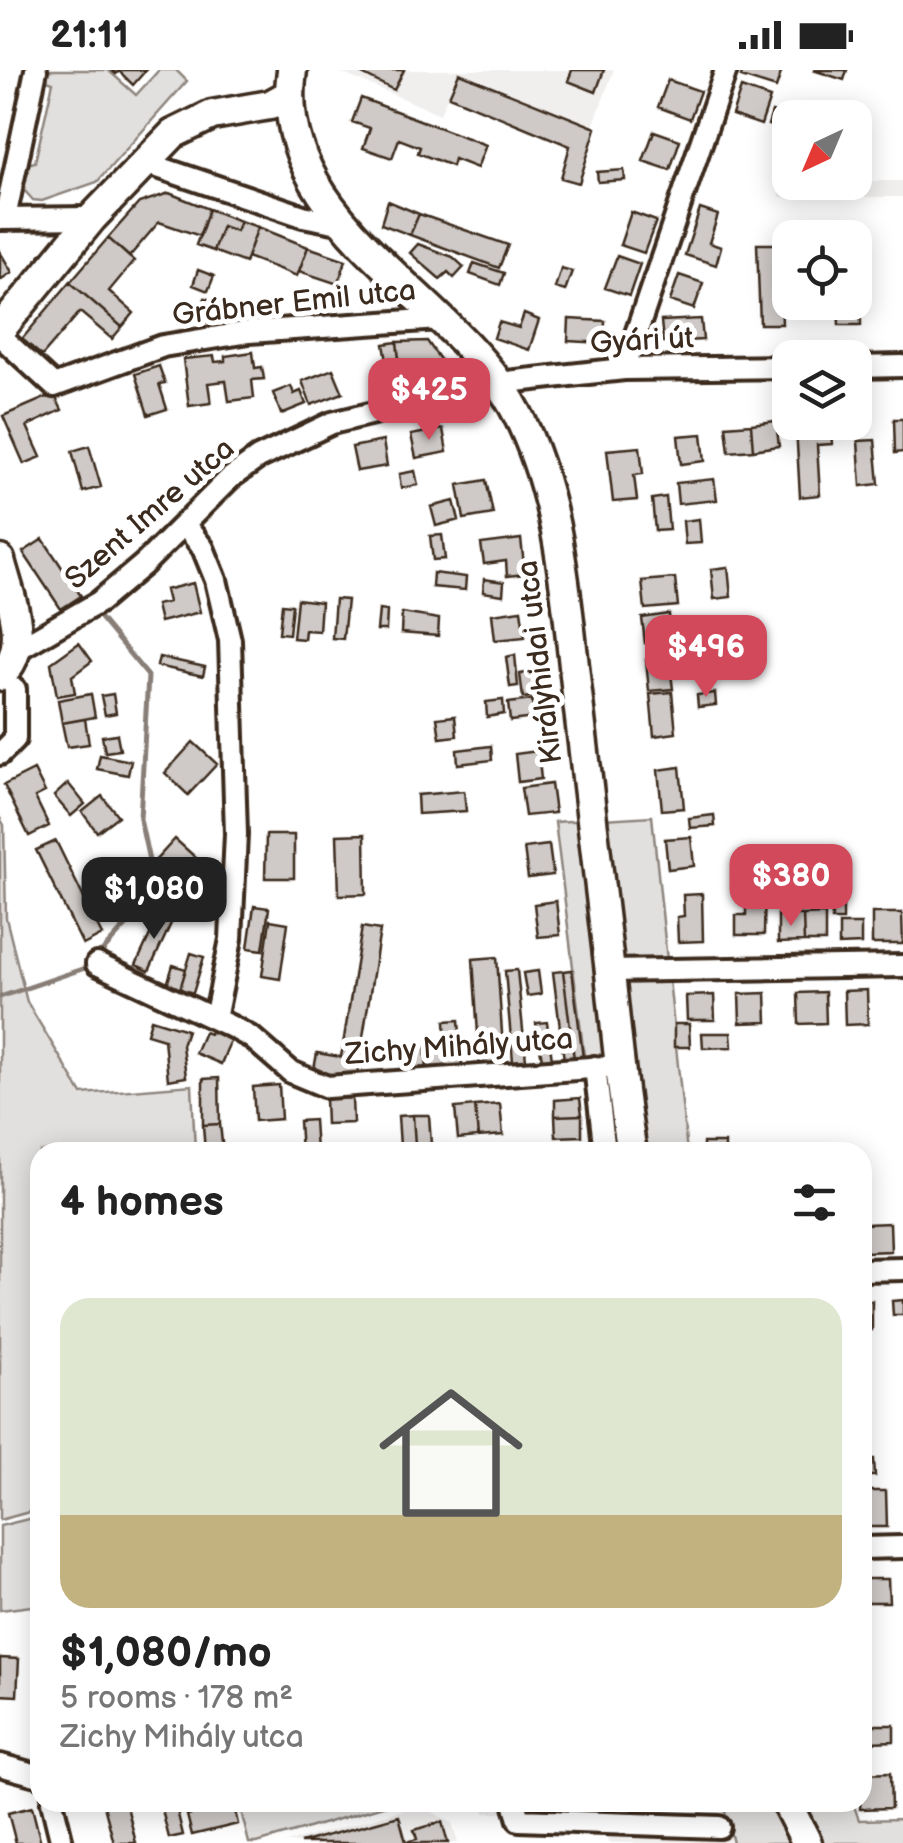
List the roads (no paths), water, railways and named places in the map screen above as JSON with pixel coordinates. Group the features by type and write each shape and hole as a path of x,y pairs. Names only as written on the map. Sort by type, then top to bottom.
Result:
{"main road":[{"path":"0,333 92,218 173,134 212,115 270,105 290,83"},
{"name":"Királyhidai utca","path":"290,83 310,172 344,224 440,318 498,383 515,408 535,452 562,559 609,971 607,1066 629,1142"},
{"path":"0,560 16,622 18,649 8,682"},
{"path":"786,1812 791,1843"},
{"path":"789,1812 806,1843"}],"street":[{"path":"36,70 3,218 92,218"},
{"path":"624,370 726,70"},
{"path":"143,162 303,216 344,224"},
{"name":"Grábner Emil utca","path":"0,333 54,386 163,346 249,332 440,318"},
{"path":"872,367 903,366"},
{"name":"Gyári út","path":"498,383 624,370 772,368"},
{"name":"Szent Imre utca","path":"18,649 92,608 229,479 258,458 332,424 498,383"},
{"path":"184,524 203,548 216,580 230,640 236,834 230,938 214,1018"},
{"path":"0,754 14,740 8,682"},
{"name":"Zichy Mihály utca","path":"97,964 252,1038 291,1072 328,1086 607,1066"},
{"path":"609,971 903,966"},
{"name":"Királyhidai utca","path":"605,1142 607,1066"},
{"path":"872,1270 903,1269"},
{"path":"872,1548 903,1547"},
{"path":"0,1765 30,1773"},
{"path":"54,1812 62,1843"},
{"path":"516,1812 518,1820 719,1827"}],"waterway":[{"path":"0,997 88,967 156,893 140,819 148,676 99,617"}]}
